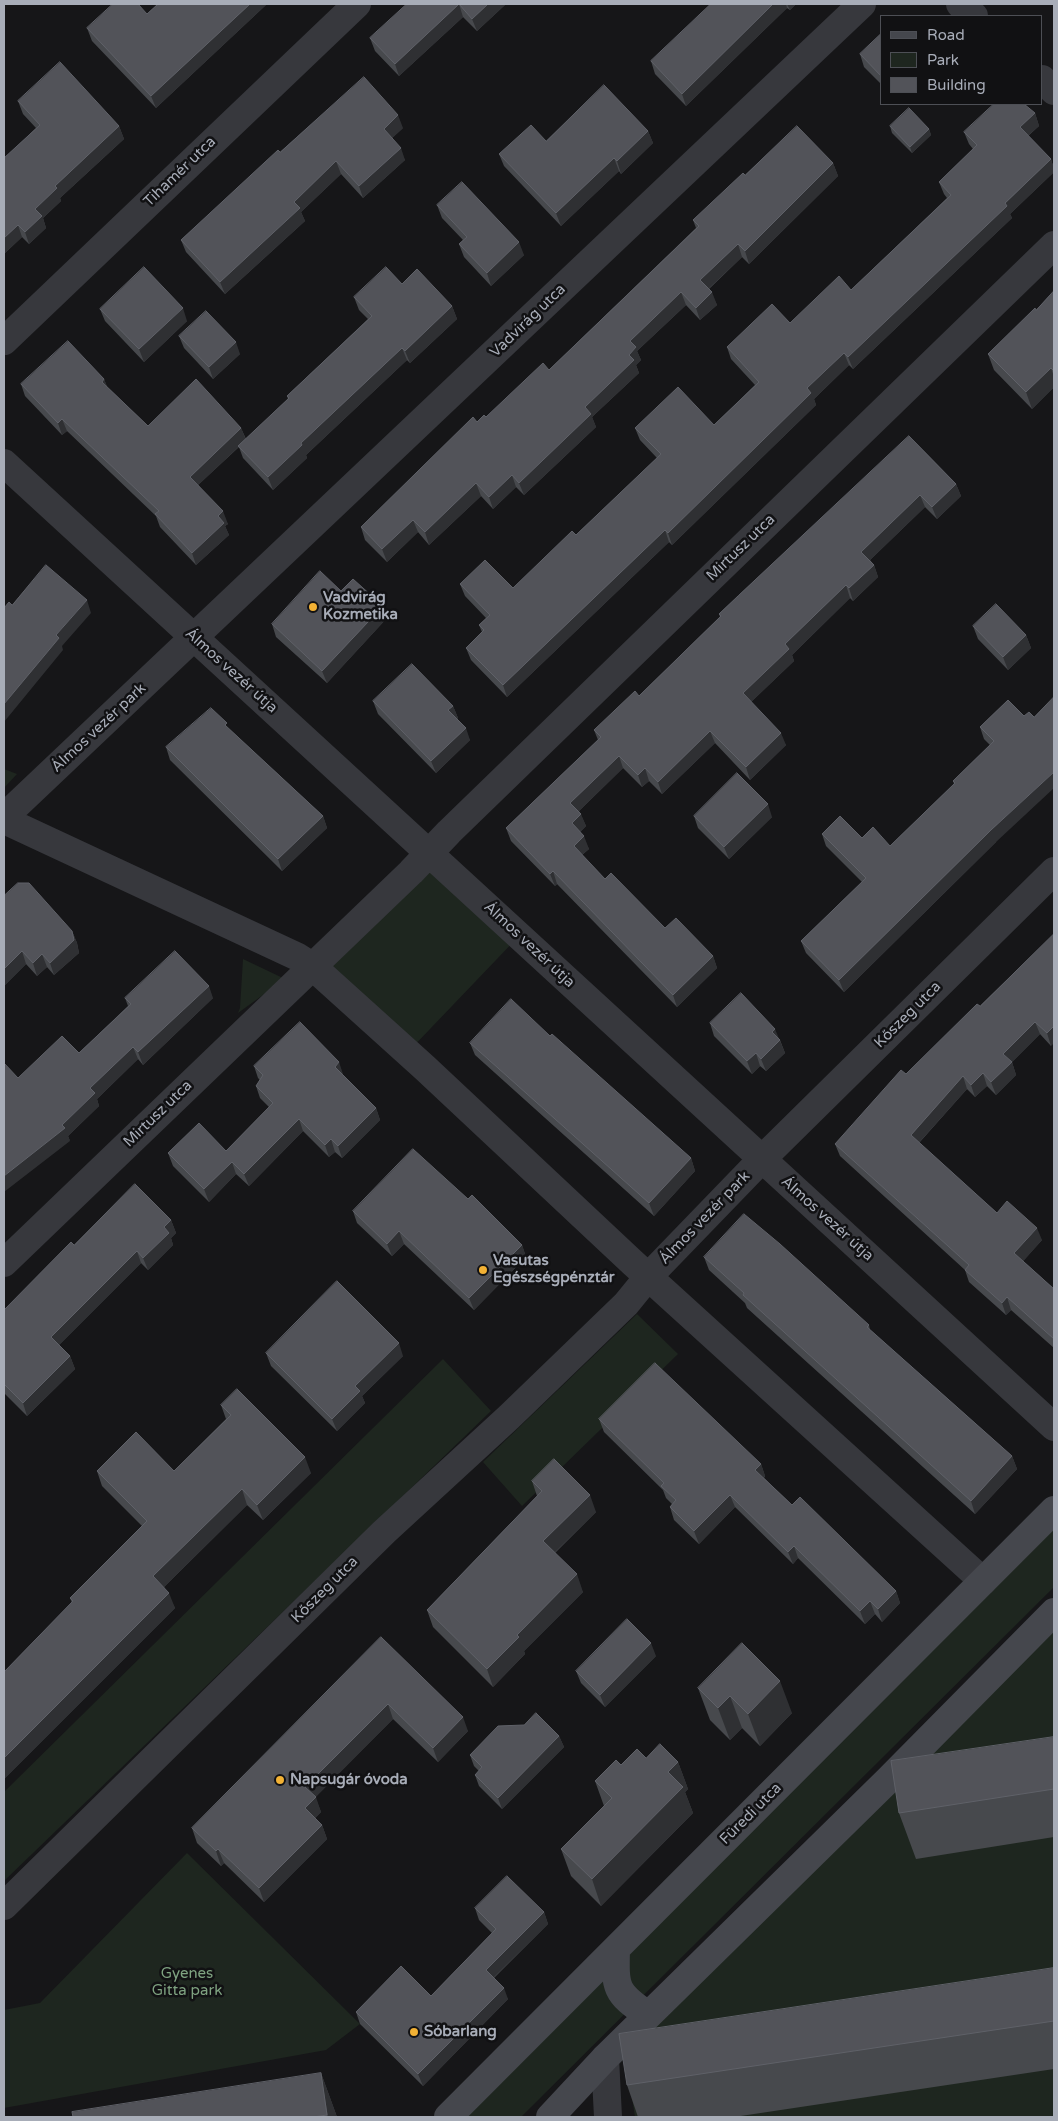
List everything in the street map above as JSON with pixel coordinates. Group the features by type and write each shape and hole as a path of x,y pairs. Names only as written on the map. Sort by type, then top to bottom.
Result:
{"main road":[{"name":"Füredi utca","path":"448,2117 1054,1510"},
{"path":"550,2117 605,2058 881,1787 1054,1612"},
{"path":"616,1949 615,1975 621,1995 648,2015"}],"street":[{"name":"Tihamér utca","path":"4,340 357,4"},
{"name":"Vadvirág utca","path":"194,638 862,4"},
{"path":"960,4 973,15"},
{"path":"1043,80 1054,91"},
{"name":"Mirtusz utca","path":"429,852 1054,245"},
{"name":"Álmos vezér útja","path":"4,463 1054,1427"},
{"name":"Álmos vezér park","path":"4,818 194,638"},
{"path":"4,818 298,957 312,966 425,1068 648,1277 983,1581"},
{"path":"312,966 429,852"},
{"name":"Kőszeg utca","path":"762,1159 1054,871"},
{"name":"Mirtusz utca","path":"4,1263 312,966"},
{"name":"Álmos vezér park","path":"648,1277 762,1159"},
{"name":"Kőszeg utca","path":"4,1906 384,1532 509,1417 626,1304 648,1277"},
{"path":"605,2058 608,2117"}],"green space":[{"path":"4,769 17,774 4,788"},
{"path":"429,852 519,936 408,1052 312,966"},
{"path":"243,959 285,979 238,1013 240,1008"},
{"path":"637,1314 678,1354 522,1506 483,1462"},
{"path":"443,1359 491,1411 4,1881 4,1792"},
{"path":"1054,1525 1054,1587 521,2117 460,2117"},
{"path":"1054,1626 1054,2117 635,2117 625,2052"},
{"name":"Gyenes Gitta park","path":"187,1853 360,2024 326,2050 4,2108 4,2010 40,2003"}],"building":[{"path":"113,4 138,4 147,14 158,4 250,4 151,96 87,28"},
{"path":"407,4 459,4 395,64 370,38"},
{"path":"459,4 488,4 472,19"},
{"path":"711,4 773,4 682,94 651,61"},
{"path":"880,35 880,75 860,54"},
{"path":"60,62 119,126 55,186 57,188 35,209 42,216 25,232 18,225 4,238 4,158 40,125 18,101"},
{"path":"364,77 398,115 384,129 401,148 359,186 336,161 294,202 300,208 220,282 181,240 278,150 280,152"},
{"path":"604,85 648,131 617,161 614,158 556,213 499,154 531,125 546,141"},
{"path":"993,105 1025,105 1035,113 1020,127 1051,159 1005,203 1007,206 848,357 844,353 807,388 811,393 668,533 665,530 503,685 466,648 484,630 479,625 490,615 460,584 485,560 513,588 572,531 576,535 661,454 635,428 678,387 714,425 759,382 727,347 772,304 790,323 839,276 851,290 951,195 939,182 977,145 964,132"},
{"path":"909,108 929,129 910,147 890,126"},
{"path":"797,126 833,163 745,251 738,244 700,280 712,292 696,308 681,292 630,341 636,347 629,355 634,360 585,407 591,414 519,483 512,475 489,497 476,483 425,532 413,520 382,549 361,527 473,417 477,422 484,415 486,417 543,363 549,370 699,226 693,220"},
{"path":"462,182 519,242 487,273 459,244 467,237 437,205"},
{"path":"144,267 183,308 139,349 100,309"},
{"path":"386,267 402,284 417,269 452,306 405,351 402,348 301,443 302,445 268,477 238,446 289,398 287,396 372,316 354,297"},
{"path":"1054,291 1054,371 1051,368 1026,392 988,354"},
{"path":"206,311 236,342 209,367 179,336"},
{"path":"68,341 104,379 102,382 148,426 196,379 241,428 190,477 223,511 218,516 224,523 192,553 155,514 159,511 62,419 58,423 21,384"},
{"path":"909,436 956,484 932,507 920,495 861,552 874,565 849,588 846,585 785,644 789,649 743,693 781,733 746,767 710,731 658,782 645,768 638,775 619,756 570,803 581,814 572,823 584,836 574,846 605,879 611,873 665,928 676,918 713,956 673,995 553,871 550,874 506,828 601,737 594,730 635,691 639,696 721,616 719,614"},
{"path":"46,565 87,600 56,635 59,638 4,704 4,608 9,602 12,605"},
{"path":"320,571 341,591 353,579 383,606 322,671 272,624"},
{"path":"996,604 1026,635 1003,657 973,626"},
{"path":"412,664 453,706 448,710 466,728 431,761 373,701"},
{"path":"1054,697 1054,772 991,830 839,980 801,941 866,878 822,834 840,816 862,838 873,827 890,846 955,783 953,781 994,741 980,727 1008,700 1024,716 1029,712 1034,717"},
{"path":"211,708 227,723 225,725 323,816 278,859 166,747"},
{"path":"737,773 768,804 724,847 694,816"},
{"path":"18,883 29,883 72,931 74,940 50,963 42,954 33,963 22,951 4,969 4,896"},
{"path":"1054,934 1054,1026 1047,1033 1035,1022 1003,1054 1012,1062 991,1082 983,1073 971,1085 963,1076 911,1135 997,1213 1007,1201 1037,1228 1014,1253 1054,1289 1054,1339 1007,1297 1002,1303 965,1270 969,1265 835,1144 901,1070 906,1074 977,1004 980,1006"},
{"path":"175,951 209,986 138,1052 133,1047 90,1088 95,1093 62,1125 65,1128 4,1176 4,1063 18,1078 62,1036 79,1053 131,1004 125,998"},
{"path":"741,993 775,1029 772,1032 780,1040 761,1059 756,1053 747,1061 710,1023"},
{"path":"511,999 550,1036 552,1034 691,1158 649,1203 470,1043"},
{"path":"300,1022 339,1062 335,1067 376,1108 338,1146 331,1139 325,1145 299,1119 244,1174 232,1162 204,1189 168,1153 199,1123 226,1151 273,1103 256,1086 263,1075 254,1066"},
{"path":"413,1149 468,1199 472,1195 522,1245 469,1298 399,1231 387,1244 353,1211"},
{"path":"135,1184 171,1220 164,1227 169,1233 143,1258 137,1251 51,1337 70,1356 23,1403 4,1384 4,1310 71,1242 74,1245"},
{"path":"744,1214 780,1244 869,1325 867,1327 1012,1456 971,1501 743,1295 744,1293 704,1257"},
{"path":"337,1281 399,1343 355,1386 360,1391 332,1419 266,1353"},
{"path":"655,1363 761,1464 755,1470 792,1505 800,1497 896,1591 878,1609 870,1601 860,1611 794,1546 788,1552 730,1495 694,1531 670,1507 676,1500 661,1486 664,1483 599,1419"},
{"path":"237,1389 305,1457 257,1505 242,1489 153,1576 169,1593 4,1758 4,1672 73,1601 70,1598 147,1521 97,1471 136,1432 174,1471 231,1415 221,1405"},
{"path":"554,1459 590,1495 543,1541 577,1574 517,1635 519,1637 487,1669 427,1610 542,1491 532,1481"},
{"path":"627,1619 651,1643 600,1695 576,1671"},
{"path":"381,1637 463,1717 433,1748 388,1704 305,1787 316,1797 305,1808 322,1825 259,1888 218,1849 216,1851 192,1828"},
{"path":"742,1643 780,1681 748,1714 730,1696 718,1708 698,1688"},
{"path":"536,1713 559,1736 498,1798 475,1775 482,1767 470,1755 498,1726 524,1725"},
{"path":"1054,1737 1054,1789 899,1813 891,1761"},
{"path":"660,1744 678,1762 668,1772 683,1787 592,1879 561,1849 612,1798 595,1781 616,1760 621,1765 637,1749 646,1758"},
{"path":"507,1876 544,1912 486,1970 504,1988 418,2074 356,2012 401,1966 431,1996 496,1929 475,1908"},
{"path":"1054,1968 1054,2021 627,2085 619,2034"},
{"path":"321,2073 327,2115 313,2117 73,2117 72,2112"}],"place":[{"name":"Vadvirág Kozmetika","path":"313,607"},
{"name":"Vasutas Egészségpénztár","path":"483,1270"},
{"name":"Napsugár óvoda","path":"280,1780"},
{"name":"Sóbarlang","path":"414,2032"}]}
